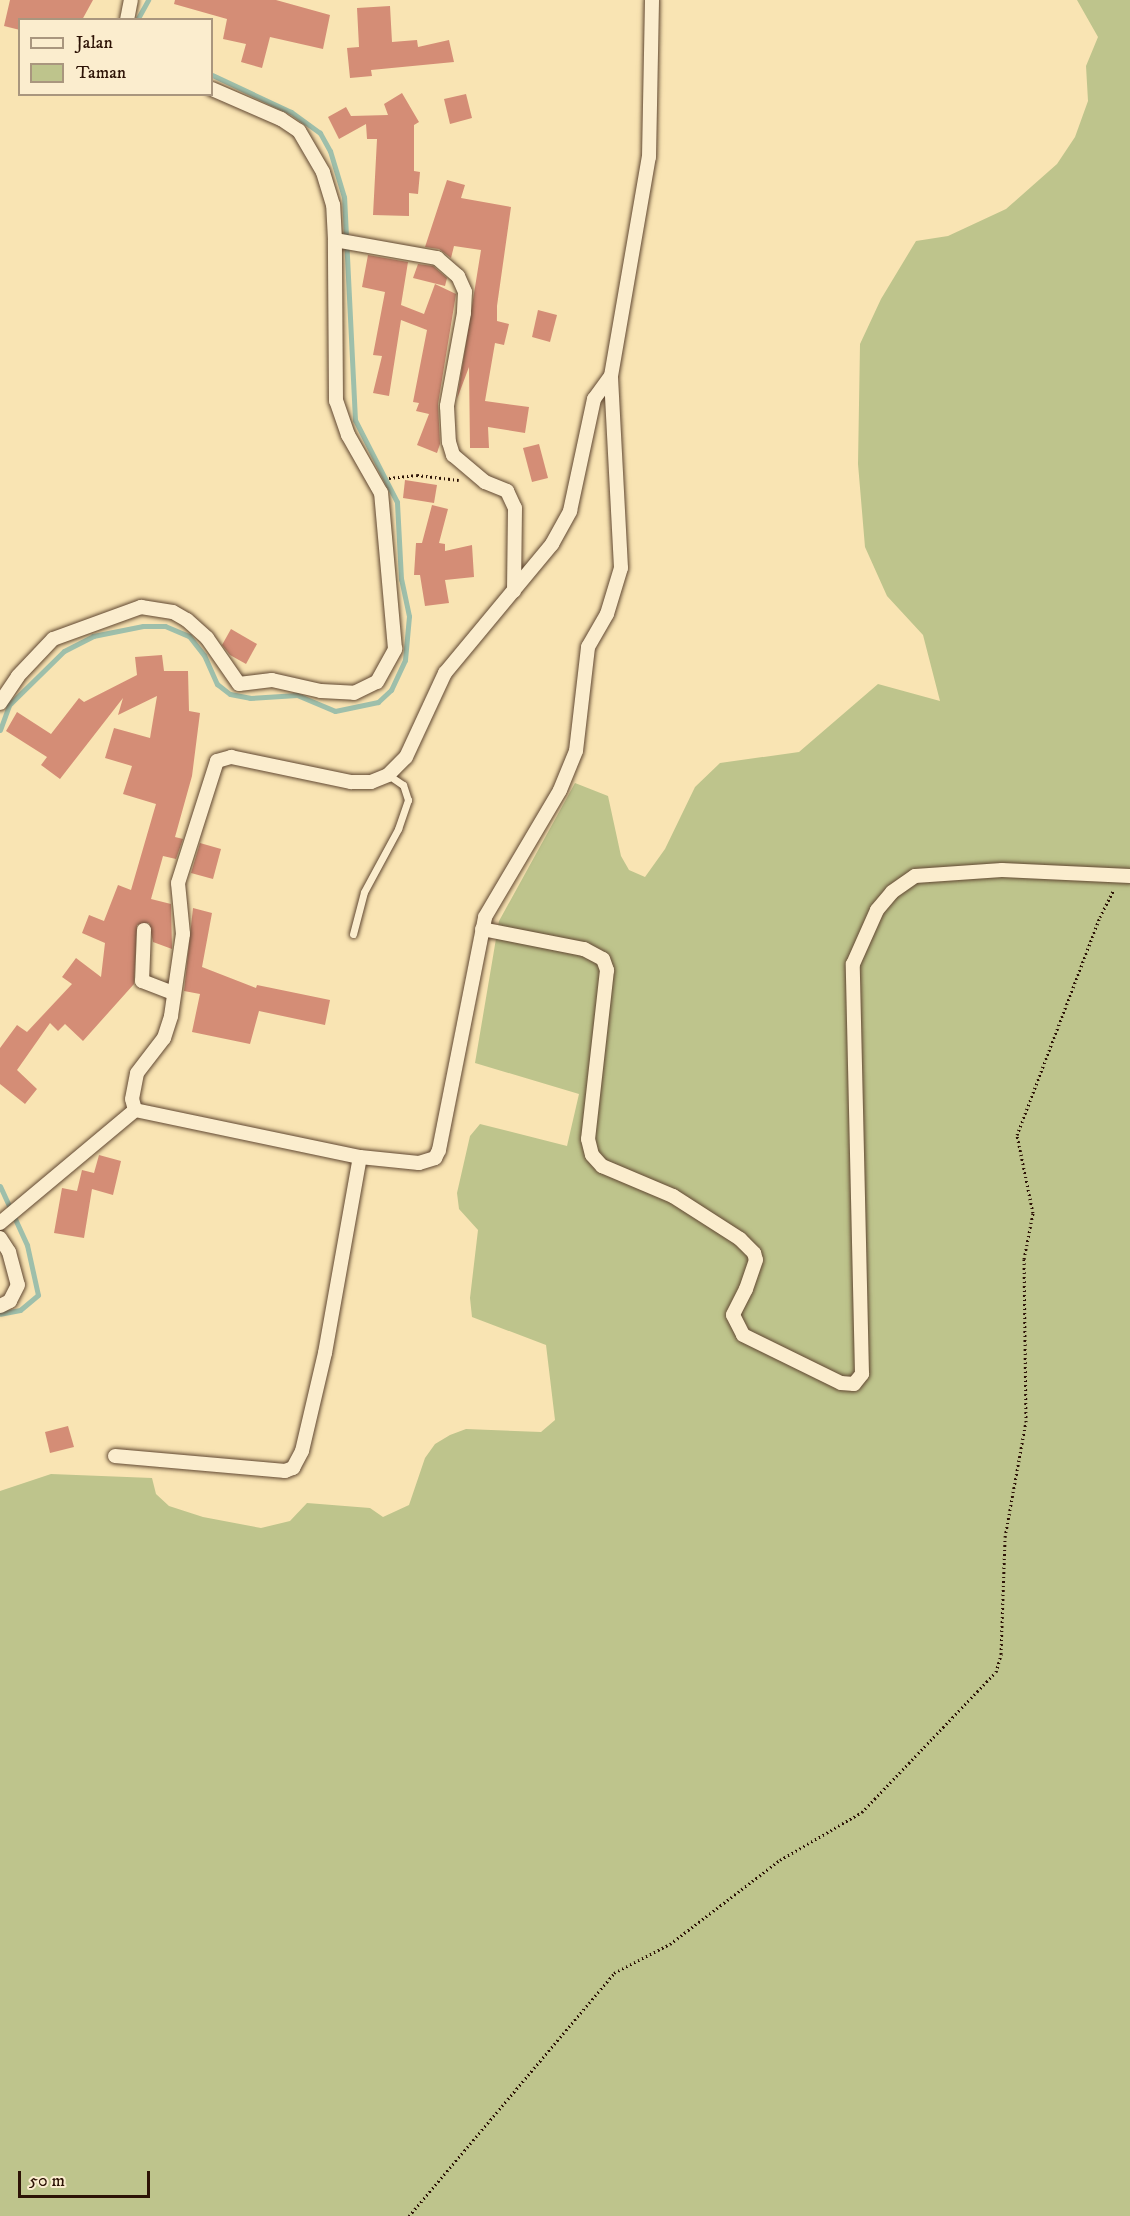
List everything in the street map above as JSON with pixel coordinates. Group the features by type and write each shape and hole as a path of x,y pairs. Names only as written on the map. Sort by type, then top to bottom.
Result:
{"street":[{"path":"127,18 131,0"},
{"path":"135,1110 360,1157 419,1163 435,1158 439,1150 482,929 560,790 576,751 588,646 607,614 621,568 611,376 649,156 652,0"},
{"path":"0,703 18,676 54,639 141,607 172,612 187,620 207,638 239,684 272,680 321,691 354,693 373,686 380,678 395,649 383,552 382,504 375,481 348,435 336,401 337,241 333,205 323,172 299,131 281,119 213,89"},
{"path":"337,241 354,242 437,258 458,276 465,292 464,313 447,406 449,442 453,455 485,482 507,491 515,508 514,591"},
{"path":"135,1110 132,1099 137,1073 164,1038 183,934 178,883 217,761 231,757 351,782 371,782 388,775 406,757 445,673 552,544 570,511 594,399 611,376"},
{"path":"482,929 585,949 603,959 607,970 588,1139 592,1155 602,1166 673,1196 740,1239 754,1253 756,1260 734,1315 737,1329 743,1335 841,1383 854,1384 862,1374 853,964 877,910 892,892 915,876 1002,870 1126,877"},
{"path":"144,930 142,981 174,993"},
{"path":"0,1223 135,1110"},
{"path":"115,1456 285,1471 293,1468 302,1451 325,1353 360,1157"},
{"path":"0,1238 9,1252 18,1285 10,1301 0,1306"}],"lane":[{"path":"353,934 364,892 398,829 408,800 403,785 388,775"}],"path":[{"path":"384,478 402,476 485,482"},
{"path":"409,2216 614,1973 680,1937 780,1860 862,1812 996,1672 1001,1654 1005,1538 1026,1422 1024,1259 1033,1213 1017,1135 1100,917 1126,877"}],"green space":[{"path":"1077,0 1130,0 1130,2216 0,2216 0,1491 51,1474 152,1478 156,1494 169,1506 203,1517 261,1528 290,1521 307,1503 370,1508 383,1517 409,1505 425,1458 435,1444 450,1435 466,1429 541,1432 555,1420 546,1345 472,1317 470,1298 478,1230 459,1209 457,1193 470,1136 480,1124 567,1146 579,1094 475,1063 499,921 575,783 608,796 621,856 629,870 645,877 665,849 695,787 720,763 799,752 878,684 940,701 923,635 887,596 865,547 858,464 860,344 881,299 916,241 948,236 1006,209 1057,164 1075,137 1088,101 1086,66 1098,37"}],"building":[{"path":"10,0 93,0 83,18 18,18 18,30 4,26"},
{"path":"175,0 276,0 330,15 323,49 270,37 262,68 241,62 246,44 223,39 227,19 174,4"},
{"path":"390,6 392,42 417,40 418,47 449,40 454,62 371,70 372,76 350,78 347,48 359,47 357,8"},
{"path":"402,93 419,122 414,125 414,171 420,172 418,194 409,193 409,216 373,215 377,139 367,139 366,124 339,139 328,117 346,107 351,116 388,115 384,104"},
{"path":"466,94 472,118 450,124 444,99"},
{"path":"447,180 465,185 461,198 511,207 497,306 497,321 509,324 504,345 495,343 485,401 529,407 525,433 488,427 489,448 470,448 469,367 457,399 481,250 454,246 451,258 439,249 425,247"},
{"path":"368,255 408,262 401,305 424,314 435,284 456,294 438,404 440,444 437,453 417,445 429,414 416,411 419,403 413,402 427,330 401,320 389,396 373,393 382,356 373,355 385,292 362,287"},
{"path":"418,264 433,266 447,278 445,286 413,278"},
{"path":"538,310 557,315 550,342 532,337"},
{"path":"539,444 548,478 532,482 523,448"},
{"path":"405,480 437,485 434,503 403,498"},
{"path":"432,505 448,509 439,543 445,544 445,551 472,545 474,577 445,580 449,603 425,606 420,575 414,575 416,543 422,543"},
{"path":"231,629 257,644 246,664 230,655 222,645"},
{"path":"162,655 164,671 188,671 189,711 200,713 192,776 175,837 183,839 176,859 163,856 151,899 171,904 172,949 153,942 149,923 137,925 134,984 83,1041 65,1024 58,1031 50,1023 17,1070 37,1089 25,1104 0,1084 0,1048 17,1025 27,1032 72,984 62,977 76,958 101,977 105,943 82,933 89,915 104,921 118,885 131,890 156,804 123,794 132,766 105,758 114,728 150,738 157,696 118,715 123,698 60,779 41,765 47,757 6,731 17,712 51,734 79,698 84,702 137,675 135,657"},
{"path":"200,843 221,849 213,879 191,873"},
{"path":"193,908 212,913 202,967 256,988 257,985 330,1000 325,1025 259,1011 250,1044 192,1032 200,994 184,991"},
{"path":"99,1155 121,1161 113,1195 92,1189 84,1238 54,1233 62,1188 77,1191 82,1170 94,1173"},
{"path":"68,1426 74,1447 50,1453 45,1432"}],"waterway":[{"path":"138,18 148,0"},
{"path":"0,730 9,705 64,651 93,636 143,626 165,626 189,636 204,655 217,684 230,694 250,698 297,695 335,711 378,702 391,690 405,660 409,616 401,579 397,502 355,420 344,197 330,151 320,133 291,112 213,75"},
{"path":"0,1186 27,1245 38,1295 20,1310 0,1314"}]}
